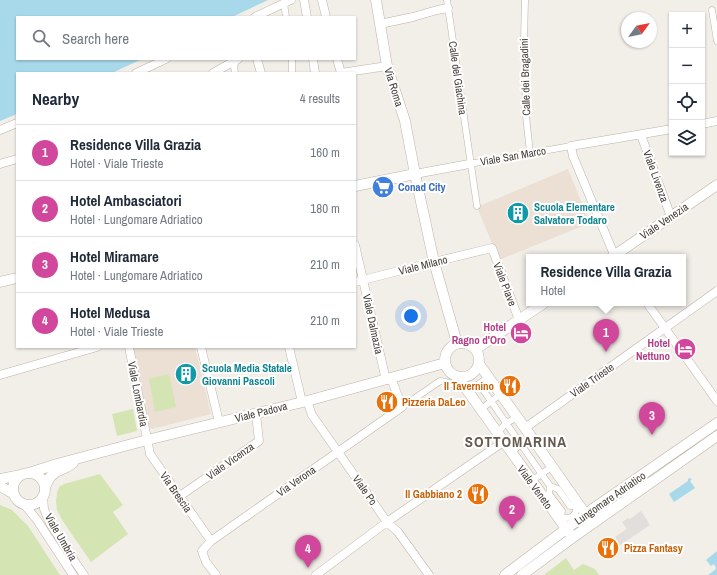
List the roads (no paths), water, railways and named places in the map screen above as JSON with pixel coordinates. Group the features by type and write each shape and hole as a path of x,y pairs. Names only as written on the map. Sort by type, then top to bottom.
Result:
{"street":[{"path":"304,0 307,16"},
{"path":"322,0 326,16"},
{"name":"Via Roma","path":"376,0 387,66 405,120 415,174"},
{"name":"Calle dei Bragadini","path":"524,0 526,116 530,153"},
{"path":"257,16 287,2 286,16"},
{"path":"380,24 437,10 448,4"},
{"name":"Calle del Giachina","path":"448,4 469,161 477,206"},
{"path":"712,10 717,41"},
{"path":"147,71 164,60"},
{"path":"215,72 234,60"},
{"path":"235,72 234,67 236,60"},
{"path":"257,60 261,72"},
{"path":"292,60 292,72"},
{"path":"313,60 315,72"},
{"path":"337,60 341,72"},
{"path":"348,72 387,66"},
{"path":"705,123 717,121"},
{"path":"0,130 16,123"},
{"name":"Viale San Marco","path":"356,186 469,161 530,153 669,130"},
{"name":"Viale Livenza","path":"641,135 671,217"},
{"path":"571,146 573,156 612,254"},
{"path":"0,164 16,160"},
{"path":"415,174 434,262 457,343"},
{"name":"Viale Venezia","path":"616,254 717,185"},
{"name":"Viale Milano","path":"356,282 492,248"},
{"name":"Viale Piave","path":"492,248 519,320"},
{"name":"Viale Dalmazia","path":"356,249 388,379"},
{"path":"0,282 16,278"},
{"name":"Viale Trieste","path":"525,428 717,291"},
{"path":"476,349 540,306"},
{"path":"649,306 717,402"},
{"path":"462,342 472,345 476,349 480,359 476,371 456,381 445,363 447,351 451,346 462,342"},
{"path":"0,375 94,348"},
{"name":"Viale Lombardia","path":"129,348 147,440"},
{"path":"201,348 219,422"},
{"name":"Viale Po","path":"289,348 304,402 312,416 387,522 398,532 429,575"},
{"name":"Viale Padova","path":"0,479 25,474 147,440 304,402 445,363"},
{"path":"479,364 592,523"},
{"path":"388,379 402,407"},
{"path":"471,389 486,379"},
{"name":"Via Verona","path":"211,541 440,382 456,381"},
{"name":"Viale Veneto","path":"456,381 503,442 569,533"},
{"path":"479,384 550,486 549,494 562,511 562,517 569,518 575,514 577,510 576,506 570,506 558,488 550,486"},
{"path":"484,407 498,396"},
{"name":"Viale Vicenza","path":"180,496 259,441 256,414"},
{"path":"500,430 506,423 514,419"},
{"name":"Lungomare Adriatico","path":"522,575 569,533 586,514 717,423"},
{"name":"Lungomare Adriatico","path":"505,575 569,533 592,523 717,436"},
{"path":"514,450 528,439"},
{"name":"Via Brescia","path":"147,440 150,454 211,541"},
{"path":"316,575 387,522 503,442"},
{"name":"Viale Padova","path":"44,492 50,477 56,472 67,468 77,459"},
{"path":"534,479 550,468"},
{"path":"0,486 14,494 16,498 23,503 31,504 40,500 44,492 41,479 34,474 25,474 15,482 14,494"},
{"name":"Viale Umbria","path":"44,492 44,508 50,523 84,575"},
{"name":"Viale Umbria","path":"23,503 38,520 73,575"},
{"path":"211,541 202,551 206,562 216,575"}],"water":[{"path":"0,0 268,0 234,16 16,16 16,60 140,60 114,72 16,72 16,114 0,121"},
{"path":"689,478 692,479 690,481 695,488 674,502 669,494 688,481"},
{"path":"717,551 717,575 708,575 716,568 714,564 711,566 706,560"}],"place":[{"name":"Conad City","path":"383,187"},
{"name":"Scuola Elementare Salvatore Todaro","path":"518,213"},
{"name":"Hotel Ragno d'Oro","path":"521,333"},
{"name":"Hotel Nettuno","path":"685,349"},
{"name":"Residence Villa Grazia","path":"606,352"},
{"name":"Scuola Media Statale Giovanni Pascoli","path":"186,374"},
{"name":"Il Tavernino","path":"510,386"},
{"name":"Pizzeria DaLeo","path":"387,402"},
{"name":"Hotel Miramare","path":"652,435"},
{"name":"Il Gabbiano 2","path":"478,494"},
{"name":"Hotel Ambasciatori","path":"512,529"},
{"name":"Pizza Fantasy","path":"608,548"},
{"name":"Hotel Medusa","path":"308,568"}],"district":[{"name":"SOTTOMARINA","path":"516,441"}]}
